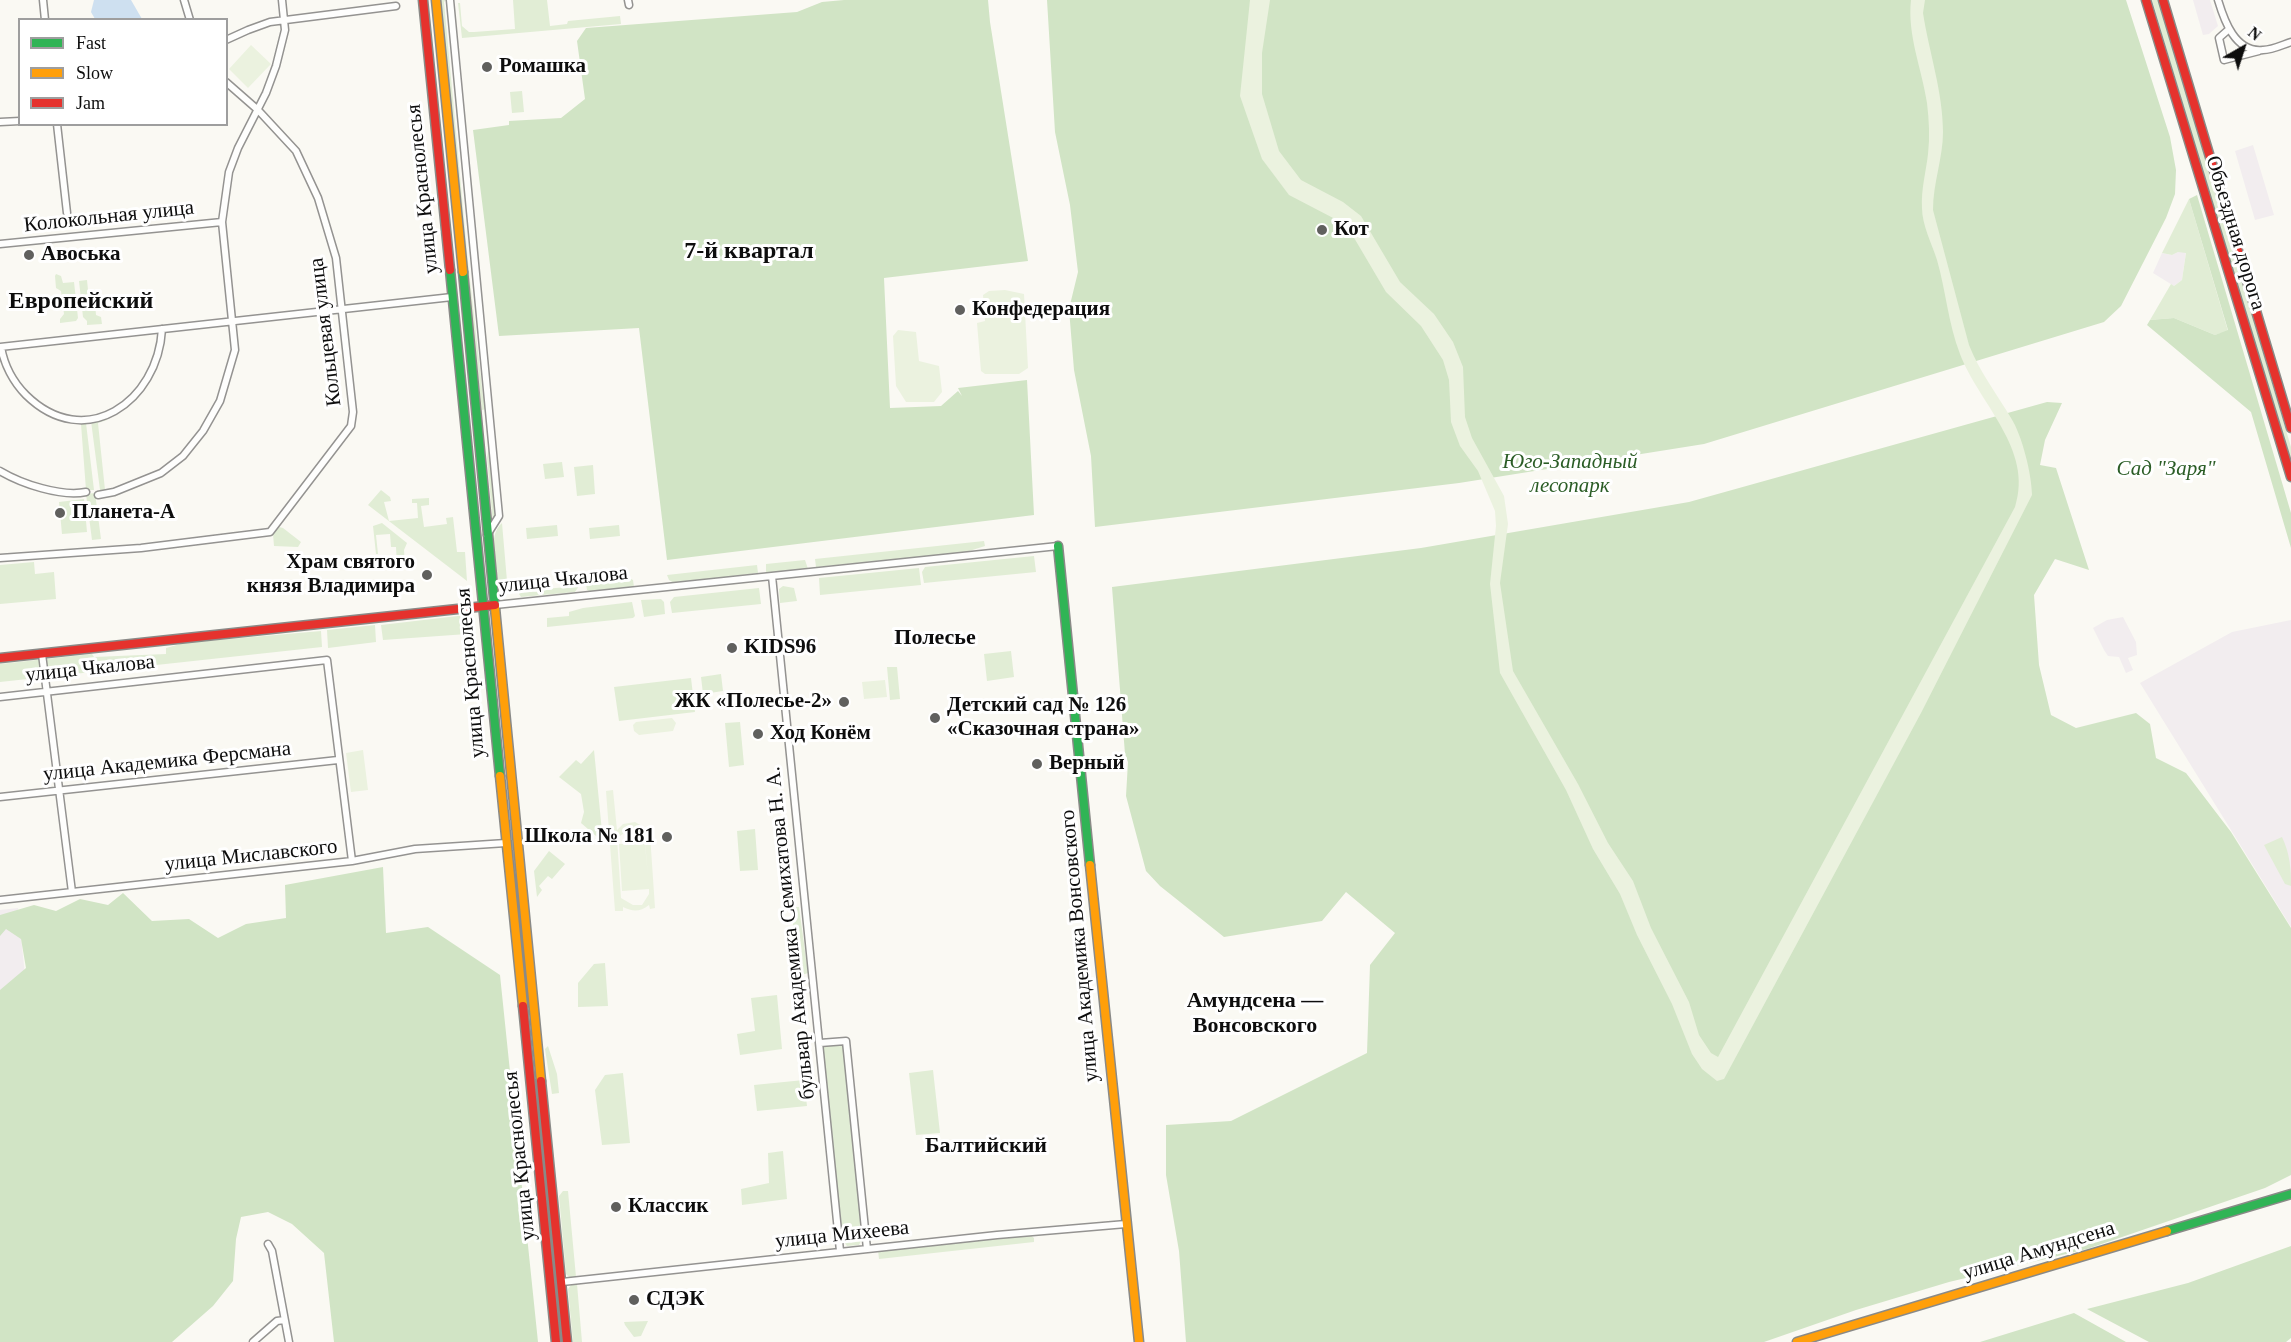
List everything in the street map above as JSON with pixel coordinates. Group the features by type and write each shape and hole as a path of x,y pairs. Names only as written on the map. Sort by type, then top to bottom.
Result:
{"street":[{"path":"43,0 45,18"},
{"path":"184,0 189,18"},
{"name":"Колокольная улица","path":"98,495 140,483 161,473 183,456 202,431 220,401 235,350 234,321 222,222 229,172 276,66 285,30 282,0"},
{"name":"улица Краснолесья","path":"423,0 556,1342"},
{"name":"улица Краснолесья","path":"436,0 567,1342"},
{"path":"450,0 500,516 487,535"},
{"name":"Объездная дорога","path":"2146,0 2291,477"},
{"name":"Объездная дорога","path":"2163,0 2291,428"},
{"path":"2218,0 2228,30 2246,45 2262,51"},
{"path":"228,39 270,22 396,6"},
{"path":"2228,30 2219,38 2224,60 2291,42"},
{"name":"Кольцевая улица","path":"0,558 141,548 270,532 351,426 353,412 336,258 318,198 296,151 258,110 228,84"},
{"path":"0,122 18,121"},
{"path":"57,126 67,213"},
{"name":"Колокольная улица","path":"0,244 222,222"},
{"path":"162,329 161,344 152,374 137,395 116,411 94,419 62,418 47,412 21,390 3,361 1,347 162,329 234,321 341,309 452,297"},
{"path":"0,471 39,488 78,494 86,492"},
{"name":"улица Чкалова","path":"0,658 1058,546"},
{"name":"улица Академика Вонсовского","path":"1058,546 1139,1342"},
{"name":"бульвар Академика Семихатова Н. А.","path":"772,576 792,793 840,1251"},
{"path":"42,654 72,892"},
{"name":"улица Чкалова","path":"0,697 327,660 338,760"},
{"path":"338,760 352,861"},
{"name":"улица Академика Ферсмана","path":"0,797 338,760"},
{"name":"улица Миславского","path":"0,900 352,861 415,849 506,843"},
{"path":"513,911 526,909"},
{"name":"бульвар Академика Семихатова Н. А.","path":"820,1043 846,1041 867,1249"},
{"name":"улица Амундсена","path":"1797,1342 2291,1194"},
{"name":"улица Михеева","path":"562,1282 840,1251 1126,1224"},
{"path":"268,1244 272,1251 288,1342"},
{"path":"253,1342 277,1321 284,1320"}],"shaded area":[{"path":"2193,0 2210,0 2218,26 2209,34 2203,35"},
{"path":"2253,145 2274,215 2255,220 2235,151"},
{"path":"2186,252 2182,280 2174,286 2153,273 2162,253 2172,255"},
{"path":"2123,617 2136,642 2137,655 2128,658 2133,670 2126,673 2119,657 2108,656 2093,628 2107,620"},
{"path":"2291,620 2291,927 2140,683 2232,632"},
{"path":"18,908 29,1013 0,1016 0,910"}],"green space":[{"path":"441,0 446,0 444,2 468,262 483,396 486,399 487,409 482,410 465,262"},
{"path":"513,0 547,0 550,26 567,24 568,21 620,16 621,24 462,38 458,3 460,3 462,26 469,32 474,32 515,29"},
{"path":"988,0 1028,261 884,278 890,408 941,406 958,391 962,396 958,388 1027,380 1034,515 667,560 639,328 499,336 473,130 509,125 509,121 561,118 585,99 577,41 586,28 797,12 822,2"},
{"path":"1047,0 2126,0 2170,137 2176,170 2175,194 2166,218 2121,306 2104,322 1704,444 1459,483 1095,527 1091,456 1074,370 1069,309 1078,272 1070,205 1055,132"},
{"path":"1250,0 1270,0 1262,53 1262,94 1279,151 1301,180 1343,202 1361,216 1400,282 1434,314 1453,342 1463,367 1465,417 1472,438 1504,496 1508,524 1500,583 1513,671 1578,784 1608,843 1633,881 1651,928 1689,1002 1699,1035 1711,1053 1718,1057 2015,507 2019,486 2017,466 2011,446 1960,354 1937,260 1922,214 1922,194 1929,148 1929,122 1910,13 1911,0 1925,0 1923,13 1938,87 1943,132 1933,210 1969,345 2019,434 2028,466 2032,495 1921,713 1724,1079 1717,1081 1702,1069 1692,1054 1672,1004 1637,935 1620,894 1593,849 1566,790 1500,673 1490,584 1496,526 1495,511 1478,471 1460,446 1451,422 1449,380 1443,360 1421,326 1386,292 1350,231 1337,220 1289,195 1262,159 1240,96"},
{"path":"2152,0 2159,0 2291,447 2291,469"},
{"path":"251,45 271,64 248,88 229,69"},
{"path":"522,91 524,112 512,113 510,92"},
{"path":"2197,195 2291,513 2291,548 2251,412 2147,325 2150,320 2174,318 2215,335 2228,330 2189,199"},
{"path":"2189,199 2228,331 2215,335 2174,318 2150,320 2171,284 2174,286 2182,280 2186,253 2178,252 2172,255 2162,253"},
{"path":"56,274 61,276 63,283 74,282 78,318 76,321 60,323 64,314 61,291 56,288"},
{"path":"87,280 88,290 94,290 96,315 101,317 102,324 87,325 83,317 79,281"},
{"path":"1005,290 1024,294 1028,368 1019,374 985,374 981,371 977,323 985,321 983,295 989,291"},
{"path":"898,330 916,332 919,361 939,366 942,392 934,402 906,402 896,386 893,336"},
{"path":"2047,402 2062,403 2045,440 2040,465 2056,468 2089,570 2055,559 2034,595 2039,665 2051,715 2076,728 2136,713 2150,724 2156,758 2186,773 2231,832 2291,928 2291,1175 2265,1188 2087,1249 1949,1282 1856,1310 1764,1342 1186,1342 1179,1251 1166,1175 1166,1125 1231,1121 1367,1053 1370,965 1395,933 1346,892 1322,921 1224,937 1160,886 1146,871 1126,796 1128,762 1125,754 1112,587 1421,548 1689,502"},
{"path":"106,417 107,420 98,423 105,490 100,490 91,421"},
{"path":"86,423 94,490 86,490 81,424"},
{"path":"489,445 491,445 498,514 493,524 487,458"},
{"path":"562,462 564,477 545,479 543,464"},
{"path":"593,465 595,494 577,496 574,467"},
{"path":"381,490 390,497 391,501 384,502 389,521 418,518 417,503 412,503 412,499 429,498 429,505 421,506 424,527 447,524 446,518 453,517 457,552 465,552 467,581 368,505"},
{"path":"95,493 101,539 92,540 86,494"},
{"path":"84,499 87,532 62,534 59,502"},
{"path":"382,523 407,543 404,550 405,565 397,566 396,547 391,547 390,534 376,535 378,554 376,554 373,526"},
{"path":"502,523 507,581 498,581 494,550 497,528"},
{"path":"557,525 558,536 527,539 526,528"},
{"path":"619,525 620,536 590,539 589,528"},
{"path":"279,527 301,542 298,547 274,546 273,534"},
{"path":"984,541 985,546 966,552 816,567 815,559"},
{"path":"1034,556 1036,572 924,583 922,572 925,567"},
{"path":"805,560 808,569 766,573 766,564"},
{"path":"34,562 35,574 54,572 56,599 0,604 0,565"},
{"path":"757,565 758,573 674,583 667,575"},
{"path":"919,568 921,585 820,595 819,578"},
{"path":"631,579 634,587 591,592 587,590 586,584"},
{"path":"579,586 575,592 521,597 519,594 521,591"},
{"path":"783,586 794,588 797,601 780,603 779,589"},
{"path":"759,588 761,604 672,613 670,602 674,597"},
{"path":"661,599 664,602 665,614 644,617 641,600"},
{"path":"632,602 635,616 633,618 547,627 547,618 569,616 569,612 583,608"},
{"path":"466,615 467,634 383,640 381,625"},
{"path":"375,625 376,642 328,648 327,630"},
{"path":"321,631 322,647 0,682 0,664 92,654 94,657 166,654 166,648 184,643"},
{"path":"1011,651 1014,677 987,681 984,654"},
{"path":"887,667 897,667 900,699 890,700"},
{"path":"721,674 723,691 703,694 701,677"},
{"path":"691,678 695,712 619,721 614,687"},
{"path":"885,680 887,697 864,699 862,682"},
{"path":"672,718 676,723 673,731 639,735 634,731 633,725 636,722"},
{"path":"740,722 744,765 729,767 725,723"},
{"path":"363,750 368,790 351,792 346,753"},
{"path":"594,750 603,842 581,823 584,812 581,794 559,777 576,760 581,764"},
{"path":"613,790 617,830 623,824 635,822 647,829 650,834 655,908 650,909 649,905 639,910 623,907 623,911 615,911 606,791","holes":["630,829 644,833 645,842 619,844 622,891 649,889 649,894 642,905 633,905 621,898 617,838"]},
{"path":"755,829 758,870 740,871 737,831"},
{"path":"2282,837 2290,861 2291,886 2285,884 2264,845"},
{"path":"549,851 565,864 552,879 548,876 539,886 542,890 537,897 534,871"},
{"path":"383,867 386,933 428,927 500,975 538,1342 334,1342 324,1253 292,1224 268,1212 241,1217 236,1239 233,1281 213,1306 172,1342 0,1342 0,990 26,968 21,939 6,929 0,936 0,915 34,905 56,911 80,899 108,905 123,893 152,921 189,919 218,938 246,924 286,918 285,885"},
{"path":"791,907 799,907 808,973 799,976"},
{"path":"605,963 608,1006 578,1007 578,983 594,964"},
{"path":"777,995 782,1049 740,1055 737,1034 755,1031 751,998"},
{"path":"839,1043 843,1046 862,1239 859,1245 847,1246 842,1239 823,1062 824,1045"},
{"path":"548,1046 557,1074 559,1093 552,1094 545,1049"},
{"path":"933,1070 940,1133 916,1135 909,1073"},
{"path":"623,1073 630,1143 602,1145 595,1090 605,1075"},
{"path":"804,1080 807,1106 757,1111 754,1085"},
{"path":"783,1151 787,1199 742,1205 741,1189 769,1183 768,1153"},
{"path":"563,1191 568,1191 576,1277 570,1278 566,1274 559,1196"},
{"path":"1029,1234 1034,1238 1034,1242 879,1259 878,1250"},
{"path":"2291,1246 2291,1338 2286,1342 2149,1342 2087,1309 2188,1283"},
{"path":"577,1284 582,1342 573,1342 568,1289 571,1285"},
{"path":"2074,1313 2126,1342 1980,1342"},
{"path":"648,1321 641,1336 634,1337 624,1322"}],"water":[{"path":"94,0 131,0 141,18 94,18 91,12"}],"traffic: fast":[{"path":"450,270 500,776"},
{"path":"463,272 495,608"},
{"path":"1058,546 1090,865"},
{"path":"2167,1231 2291,1194"}],"traffic: slow":[{"path":"436,0 463,272"},
{"path":"495,608 541,1081"},
{"path":"500,776 523,1006"},
{"path":"1090,865 1139,1342"},
{"path":"1797,1342 2167,1231"}],"traffic: jam":[{"path":"423,0 450,270"},
{"path":"2146,0 2291,477"},
{"path":"2163,0 2291,428"},
{"path":"0,658 495,605"},
{"path":"523,1006 556,1342"},
{"path":"541,1081 567,1342"}],"place":[{"name":"Ромашка","path":"487,67"},
{"name":"Кот","path":"1322,230"},
{"name":"Авоська","path":"29,255"},
{"name":"Конфедерация","path":"960,310"},
{"name":"Планета-А","path":"60,513"},
{"name":"Храм святого князя Владимира","path":"427,575"},
{"name":"KIDS96","path":"732,648"},
{"name":"ЖК «Полесье-2»","path":"844,702"},
{"name":"Детский сад № 126 «Сказочная страна»","path":"935,718"},
{"name":"Ход Конём","path":"758,734"},
{"name":"Верный","path":"1037,764"},
{"name":"Школа № 181","path":"667,837"},
{"name":"Классик","path":"616,1207"},
{"name":"СДЭК","path":"634,1300"}],"district":[{"name":"7-й квартал","path":"749,252"},
{"name":"Европейский","path":"81,302"},
{"name":"Полесье","path":"935,638"},
{"name":"Амундсена — Вонсовского","path":"1255,1014"},
{"name":"Балтийский","path":"986,1146"}],"park label":[{"name":"Сад \"Заря\"","path":"2166,469"},
{"name":"Юго-Западный лесопарк","path":"1570,474"}]}
